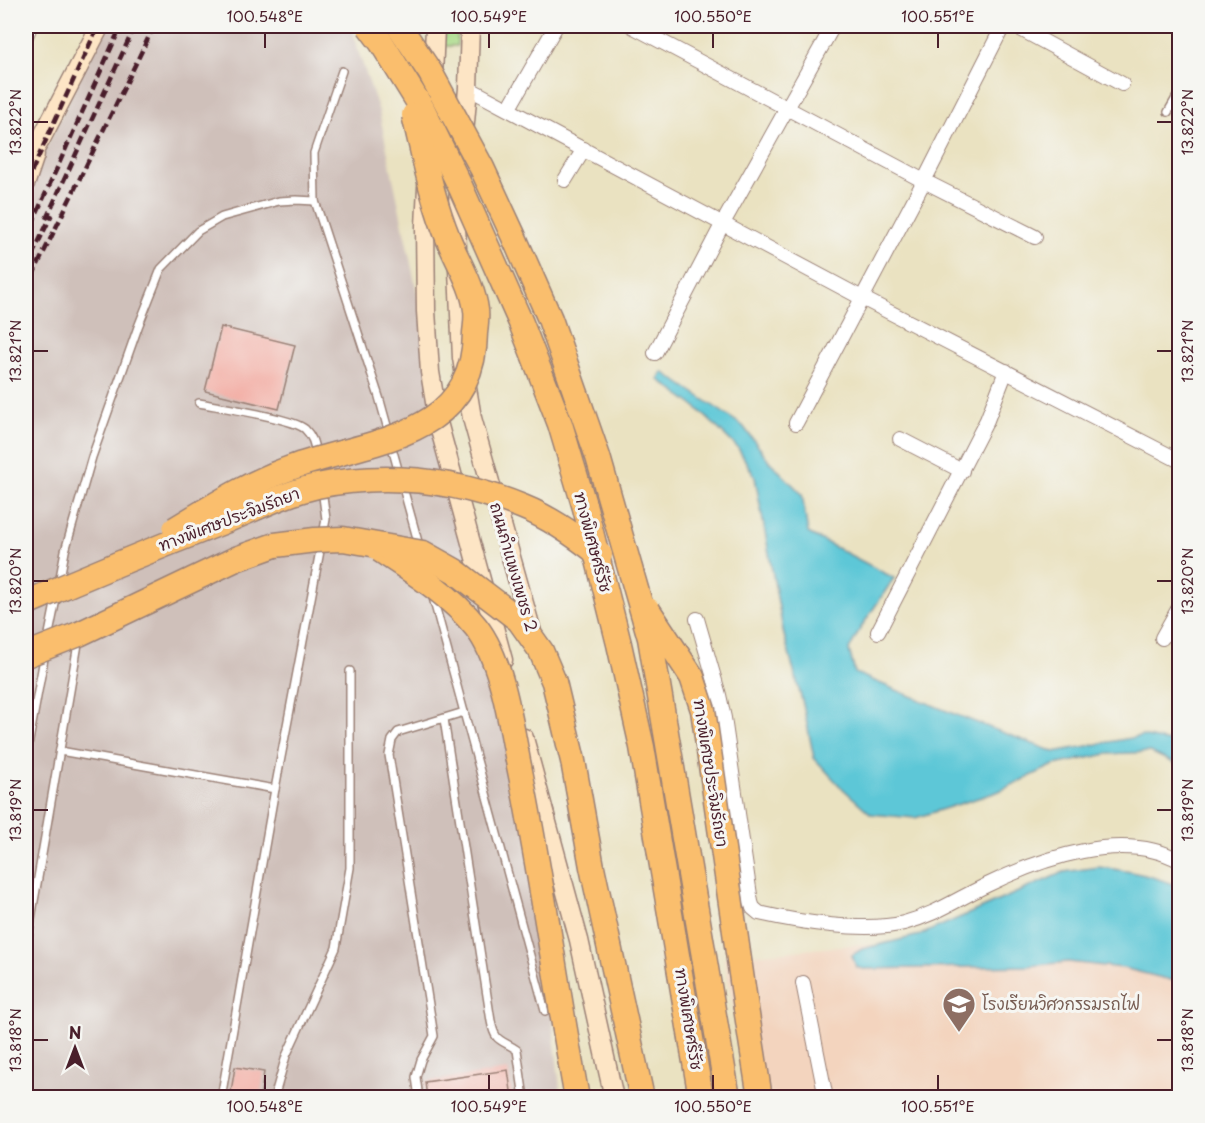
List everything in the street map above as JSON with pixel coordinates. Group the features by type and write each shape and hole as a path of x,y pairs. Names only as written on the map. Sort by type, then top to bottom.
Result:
{"highway":[{"name":"ทางพิเศษศรีรัช","path":"369,26 422,108 452,170 521,323 560,424 585,508 642,747 701,1098"},
{"name":"ทางพิเศษศรีรัช","path":"399,26 430,72 482,168 550,319 598,457 650,638 729,1098"},
{"path":"130,558 223,499 260,480 297,466 391,440 413,431 434,418 458,395 466,382 475,352 476,309 447,236 405,84"},
{"name":"ทางพิเศษประจิมรัถยา","path":"26,603 267,502 316,486 369,479 426,480 488,494 524,507 552,521 609,561 652,614 692,677 703,710 760,1098"},
{"path":"26,655 79,634 236,559 275,545 343,539 423,553 455,571 519,620 541,651 554,682 571,750 592,867 642,1098"},
{"path":"373,545 438,588 476,628 491,654 511,725 530,817 559,1005 577,1098"}],"main road":[{"path":"26,164 100,26"},
{"path":"435,26 425,226 426,311 430,372 439,426 579,940 614,1098"},
{"name":"ถนนกำแพงเพชร 2","path":"470,26 468,88 456,226 462,358 472,418 617,938 651,1098"},
{"path":"26,182 40,139"}],"street":[{"path":"26,36 30,26"},
{"path":"509,108 556,26"},
{"path":"632,26 924,181 1035,237"},
{"path":"655,352 723,223 833,26"},
{"path":"796,423 1003,26"},
{"path":"1015,26 1122,84"},
{"path":"468,88 862,298 1179,461"},
{"path":"565,180 584,149"},
{"path":"878,632 962,471 987,420 1006,371"},
{"path":"900,439 962,471"},
{"path":"1162,638 1179,606"},
{"path":"697,619 719,695 751,902 753,908 759,913 857,927 882,927 934,914 986,885 1023,869 1055,858 1090,850 1137,847 1179,861"},
{"path":"804,983 825,1098"}],"lane":[{"path":"342,70 314,153 315,201 379,397 544,1011"},
{"path":"1168,112 1179,91"},
{"path":"26,757 65,551 92,457 161,269 198,231 222,217 279,201 315,201"},
{"path":"200,404 272,417 303,427 313,439 326,505 326,519 275,789 221,1098"},
{"path":"26,948 78,644"},
{"path":"274,1098 286,1056 336,948 350,868 350,671"},
{"path":"418,1098 416,1077 421,1060 434,1036 389,756 392,740 398,732 464,712"},
{"path":"444,719 491,1021 494,1035 501,1042 517,1050 524,1098"},
{"path":"60,751 275,789"}],"shaded area":[{"path":"104,26 354,26 354,39 379,111 533,847 561,1097 26,1097 26,190"},
{"name":"โรงเรียนวิศวกรรมรถไฟ","path":"863,944 1179,969 1179,1097 751,1097 724,958"}],"green space":[{"path":"445,26 458,26 457,46 444,46"}],"water":[{"path":"663,372 743,426 770,462 802,494 808,533 894,578 860,629 849,650 855,673 1054,752 1142,736 1179,744 1179,765 1150,752 1107,754 1054,765 997,792 915,818 871,814 814,758 803,704 784,635 755,477 738,448 697,408 658,379"},
{"path":"1098,867 1140,874 1179,887 1179,982 1123,968 1068,962 1028,966 863,969 856,967 852,955 862,949 920,935 1064,872"}],"building":[{"path":"221,327 295,345 279,409 205,391"},
{"path":"235,1067 264,1072 260,1098 230,1098"},
{"path":"508,1070 512,1098 427,1098 425,1082"}],"railway":[{"path":"26,184 98,26"},
{"path":"26,237 121,26"},
{"path":"46,219 135,26"},
{"path":"26,289 154,26"},
{"path":"26,268 52,214"}],"place":[{"name":"โรงเรียนวิศวกรรมรถไฟ","path":"959,1033"}]}
